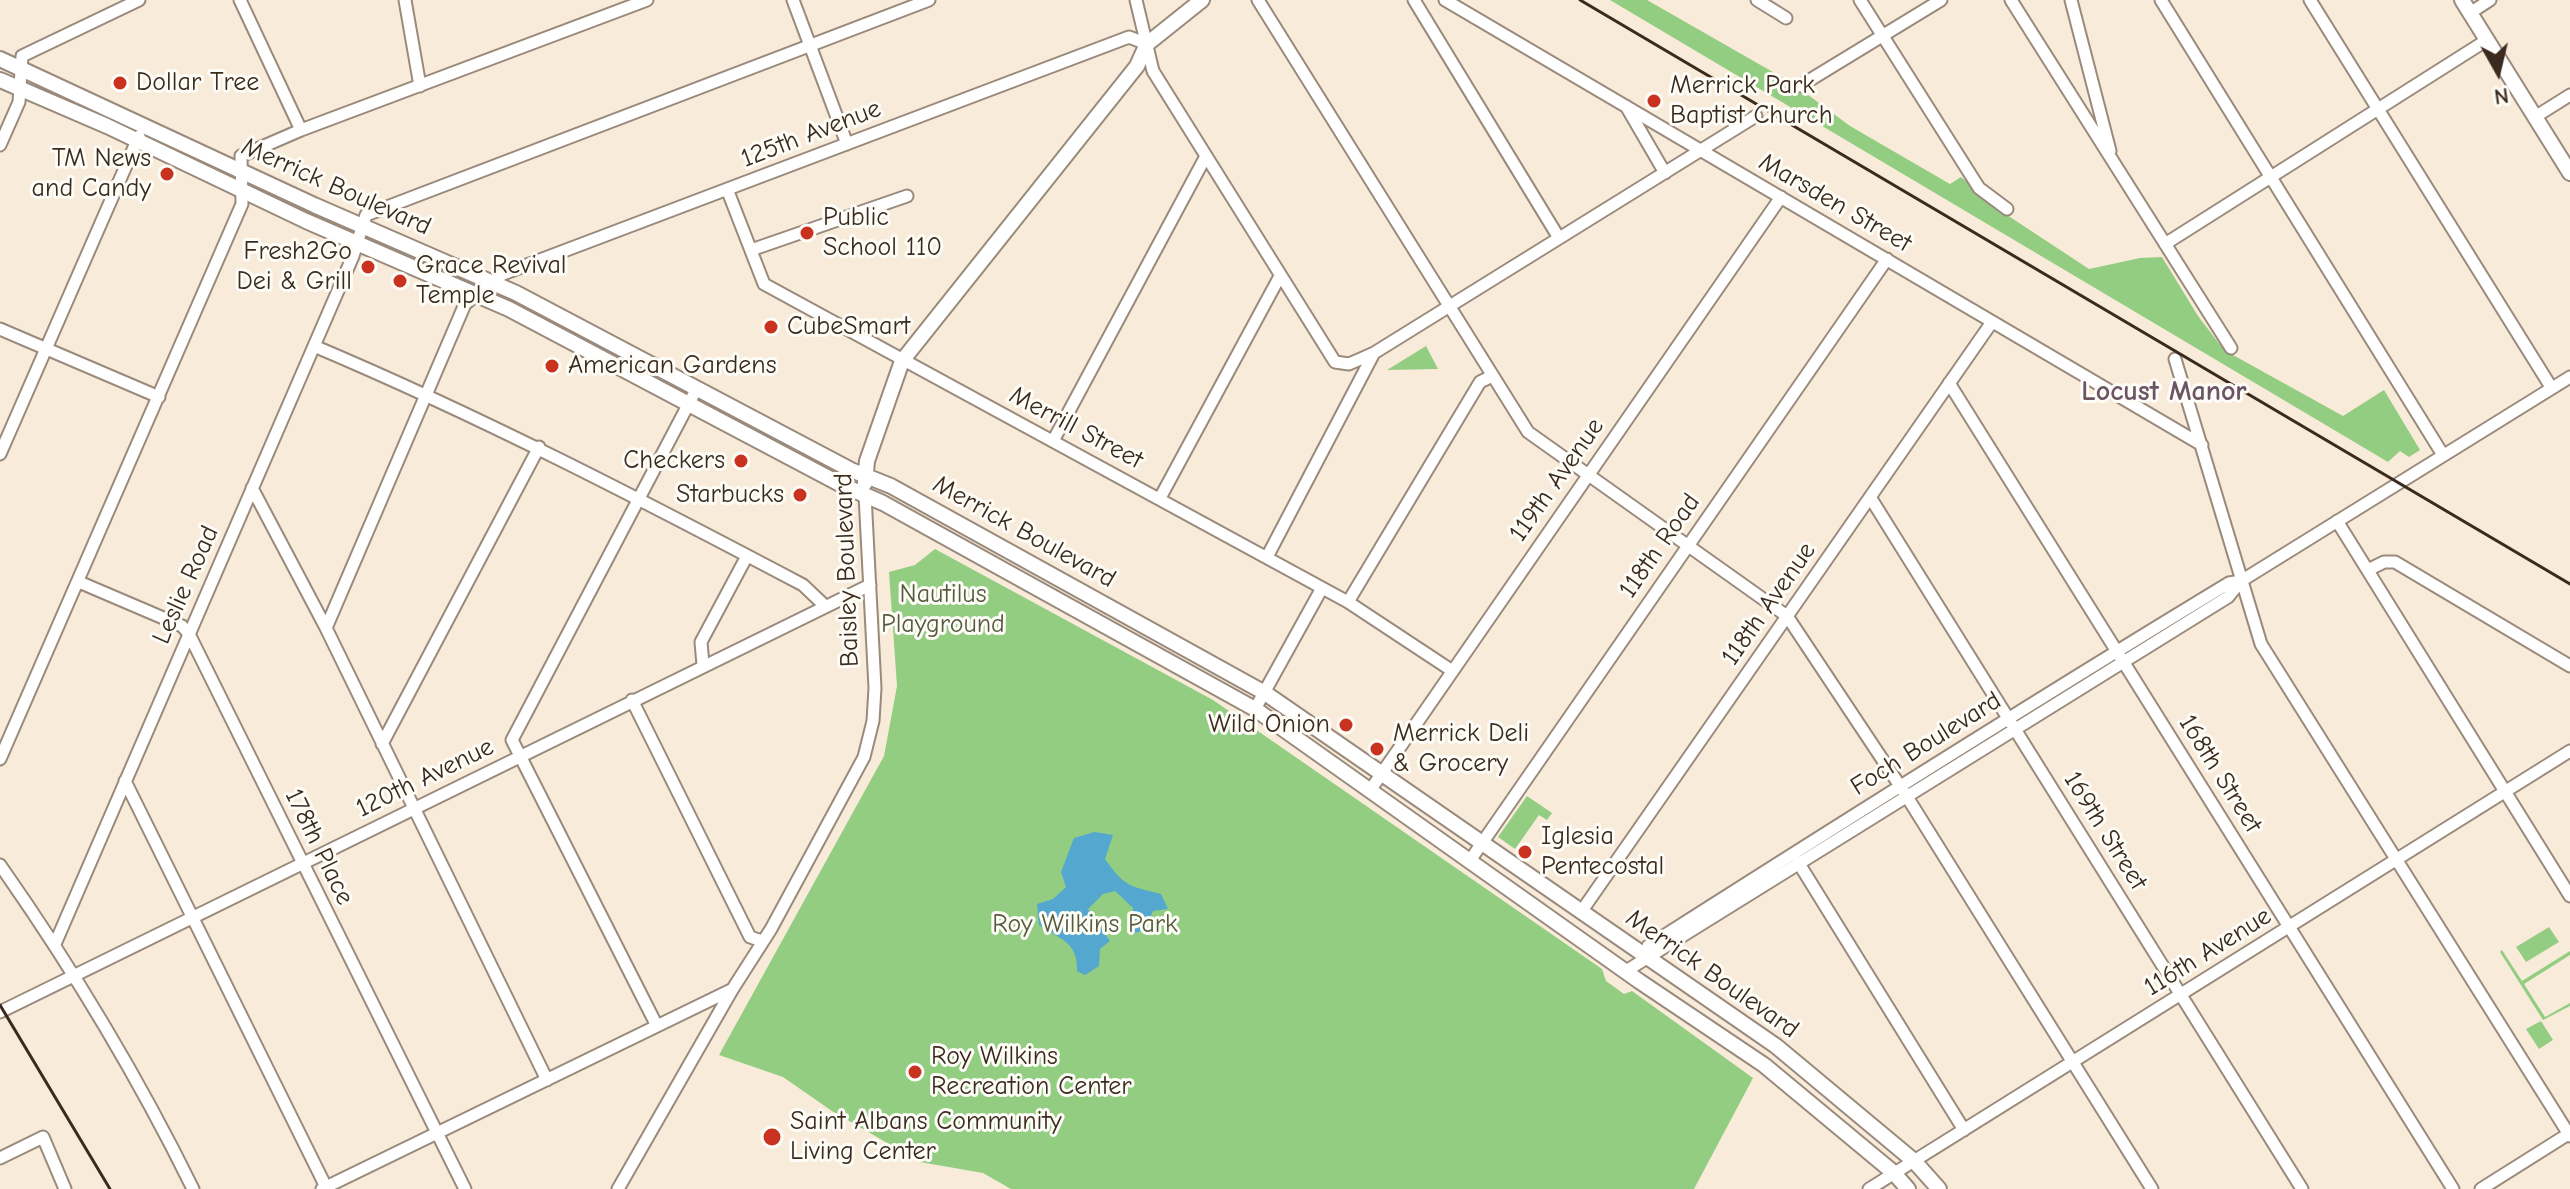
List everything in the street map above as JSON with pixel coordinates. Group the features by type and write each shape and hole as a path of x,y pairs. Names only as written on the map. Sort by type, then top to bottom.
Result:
{"main road":[{"name":"Baisley Boulevard","path":"865,495 872,445 902,361 1137,66 1147,44 1202,0"},
{"path":"2466,6 2570,173"},
{"name":"Merrick Boulevard","path":"0,59 362,226 492,282 866,476 1265,693 1479,844 1776,1046 1914,1161 1939,1189"},
{"name":"Merrick Boulevard","path":"0,80 357,244 477,295 865,495 1255,709 1764,1065 1894,1173 1908,1189"}],"street":[{"path":"0,145 19,102 22,56 139,0"},
{"path":"240,0 301,130"},
{"path":"405,0 420,86"},
{"path":"0,759 242,204 241,156 301,130 647,0"},
{"path":"793,0 847,144"},
{"path":"362,226 366,215 376,209 929,0"},
{"path":"1136,0 1153,71 1335,362 1349,364 1374,353 1756,116"},
{"path":"1258,0 1528,432 1787,616 1901,787 2152,1189"},
{"path":"1414,0 1559,238"},
{"name":"Marsden Street","path":"1445,0 2202,445"},
{"path":"1757,0 1786,18"},
{"path":"1860,0 1979,188 2007,209"},
{"path":"1800,86 1941,0"},
{"path":"2011,0 2231,348"},
{"path":"2071,0 2114,163"},
{"path":"2161,0 2443,455"},
{"path":"2310,0 2551,387"},
{"path":"2466,6 2490,0"},
{"name":"125th Avenue","path":"326,628 465,304 503,274 1129,37 1147,44"},
{"path":"2165,244 2487,40"},
{"path":"2535,117 2570,95"},
{"path":"1626,106 1665,173"},
{"path":"0,454 145,124"},
{"path":"1053,441 1206,156"},
{"name":"Merrill Street","path":"727,189 764,284 1348,602 1451,670"},
{"path":"751,250 907,196"},
{"name":"119th Avenue","path":"1371,789 1781,197"},
{"name":"Leslie Road","path":"55,944 314,346 362,226"},
{"name":"118th Road","path":"1471,859 1887,259"},
{"path":"1160,498 1280,276"},
{"name":"118th Avenue","path":"1581,912 1992,322"},
{"path":"0,329 159,397"},
{"path":"314,346 539,447 803,585 824,605"},
{"path":"1267,557 1374,353"},
{"path":"2175,359 2261,644 2569,1134 2481,1189"},
{"path":"1348,602 1480,382 1492,376"},
{"name":"Foch Boulevard","path":"1626,971 2124,663 2228,597 2241,581 2570,377"},
{"name":"168th Street","path":"1949,383 2453,1189"},
{"path":"657,1026 533,775 520,755 513,734 697,388"},
{"path":"382,744 539,447"},
{"path":"252,488 326,628 547,1080"},
{"name":"Baisley Boulevard","path":"618,1189 762,941 864,757 873,721 875,688 865,495"},
{"name":"169th Street","path":"1870,497 2302,1189"},
{"path":"2337,521 2570,896"},
{"path":"703,665 701,642 747,556"},
{"path":"2368,570 2384,562 2395,562 2570,666"},
{"name":"Foch Boulevard","path":"1646,957 1648,946 2008,718 2229,583 2241,581"},
{"path":"79,582 182,626 189,634"},
{"name":"120th Avenue","path":"0,1012 870,585"},
{"path":"1255,709 1322,588"},
{"name":"178th Place","path":"189,634 465,1189"},
{"path":"632,700 750,937 762,941"},
{"name":"116th Avenue","path":"1869,1189 2570,751"},
{"path":"125,781 325,1188 732,990"},
{"path":"1793,854 1964,1130"},
{"path":"0,865 76,975 149,1100 193,1189"},
{"path":"0,1158 43,1137 65,1189"}],"green space":[{"path":"1610,0 1647,0 1792,83 1850,126 1950,184 1961,177 2010,217 2089,269 2140,258 2162,257 2198,316 2224,350 2343,416 2384,390 2420,450 2409,457 2400,451 2388,462"},
{"path":"1426,346 1438,369 1387,370"},
{"name":"Roy Wilkins Park","path":"935,549 1213,700 1602,969 1606,981 1624,994 1632,991 1753,1078 1694,1189 1011,1189 983,1173 920,1162 832,1111 783,1077 719,1055 884,756 897,686 889,572 915,565"},
{"path":"1527,796 1552,813 1547,820 1539,815 1515,849 1498,837"},
{"path":"2549,927 2559,942 2526,962 2516,947"},
{"path":"2502,950 2522,981 2570,951 2570,955 2524,984 2545,1017 2570,1003 2570,1006 2543,1020 2500,952"},
{"path":"2541,1021 2553,1040 2539,1049 2526,1029"}],"water":[{"path":"1094,832 1113,835 1105,859 1118,875 1134,887 1161,894 1168,909 1153,911 1145,930 1132,934 1133,908 1115,891 1103,894 1088,909 1110,941 1100,949 1099,966 1085,975 1077,971 1075,954 1067,943 1039,925 1037,904 1053,899 1066,887 1061,872 1074,838"}],"railway":[{"path":"1580,0 2570,584"},
{"path":"0,1005 110,1189"}],"place":[{"name":"Dollar Tree","path":"120,83"},
{"name":"Merrick Park Baptist Church","path":"1654,101"},
{"name":"TM News and Candy","path":"167,174"},
{"name":"Public School 110","path":"807,233"},
{"name":"Fresh2Go Dei & Grill","path":"368,267"},
{"name":"Grace Revival Temple","path":"400,281"},
{"name":"CubeSmart","path":"771,327"},
{"name":"American Gardens","path":"552,366"},
{"name":"Checkers","path":"741,461"},
{"name":"Starbucks","path":"800,495"},
{"name":"Wild Onion","path":"1346,725"},
{"name":"Merrick Deli & Grocery","path":"1377,749"},
{"name":"Iglesia Pentecostal","path":"1525,852"},
{"name":"Roy Wilkins Recreation Center","path":"915,1072"},
{"name":"Saint Albans Community Living Center","path":"772,1137"}],"district":[{"name":"Locust Manor","path":"2164,392"}],"park label":[{"name":"Nautilus Playground","path":"943,610"}]}
